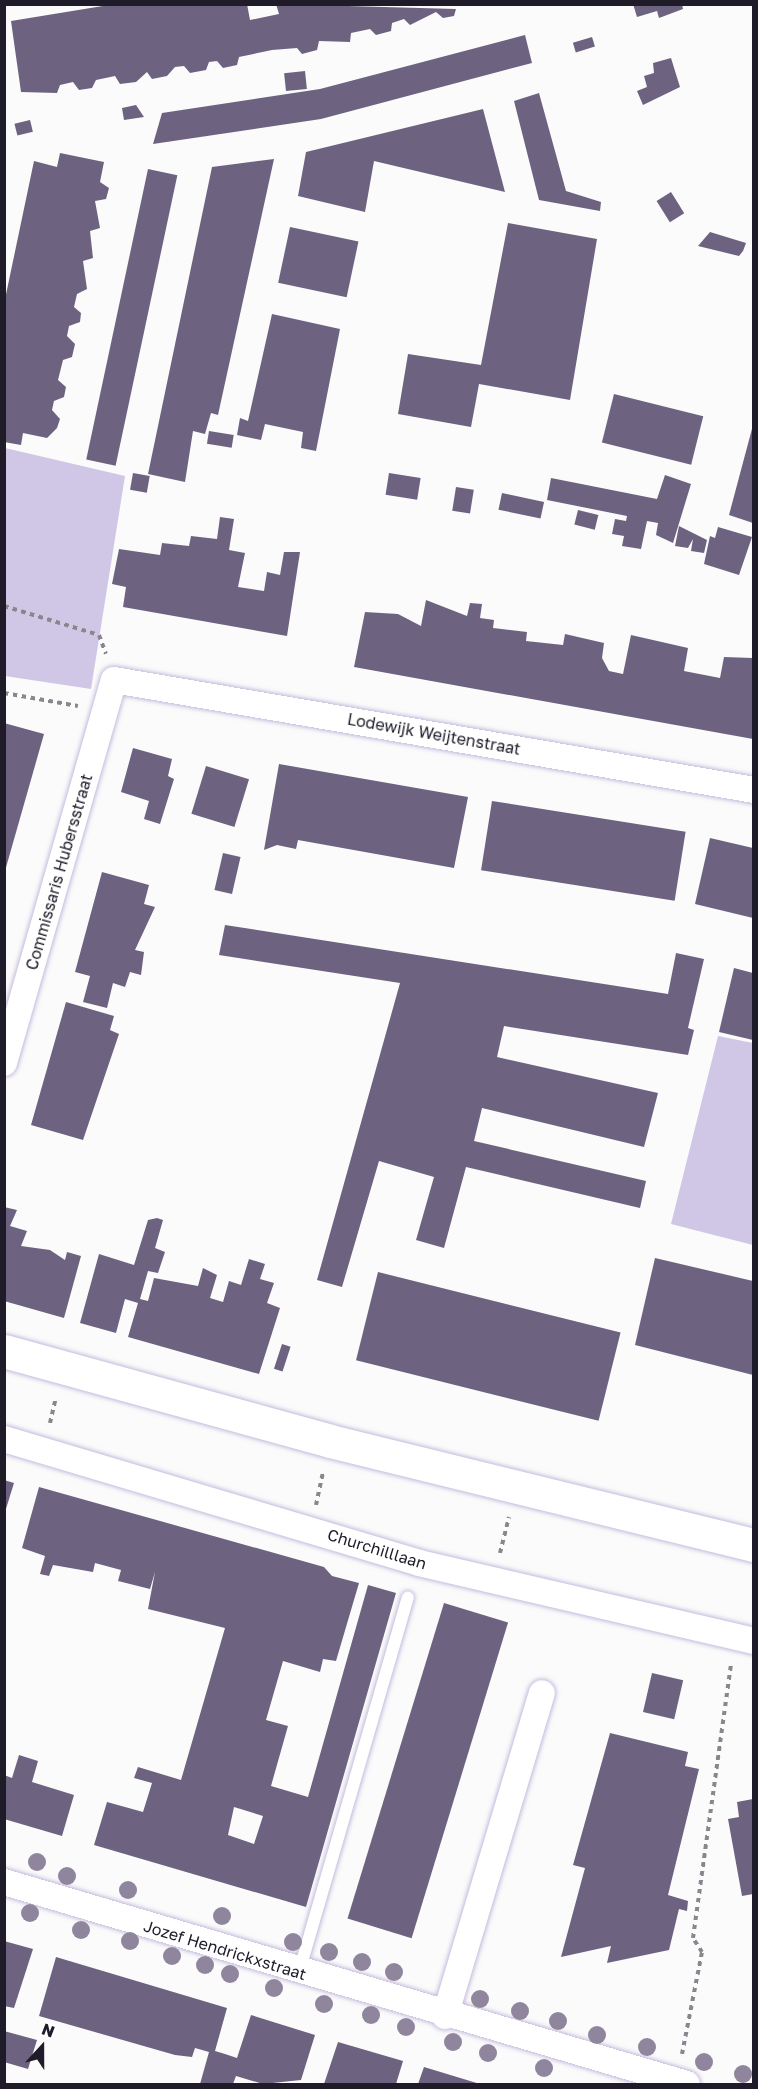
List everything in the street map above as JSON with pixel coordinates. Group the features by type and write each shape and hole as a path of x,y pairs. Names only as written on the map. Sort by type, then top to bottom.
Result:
{"street":[{"name":"Commissaris Hubersstraat","path":"4,1063 114,680"},
{"name":"Lodewijk Weijtenstraat","path":"114,680 753,790"},
{"path":"4,1351 330,1441 753,1545"},
{"name":"Churchilllaan","path":"4,1439 310,1530 494,1581 744,1639"},
{"path":"445,2016 542,1693"},
{"name":"Jozef Hendrickxstraat","path":"4,1882 299,1973 682,2083"}],"lane":[{"path":"299,1973 408,1598"}],"path":[{"path":"4,606 99,635 114,680"},
{"path":"4,693 105,710"},
{"path":"44,1450 63,1367"},
{"path":"310,1530 330,1441"},
{"path":"494,1581 515,1487"},
{"path":"682,2083 702,1952 693,1938 744,1639"}],"shaded area":[{"path":"5,448 125,476 91,689 5,676"},
{"path":"718,1036 753,1043 753,1245 671,1224"}],"building":[{"path":"115,4 247,4 250,20 279,14 276,4 456,9 454,16 443,18 436,12 410,25 404,19 392,23 391,31 376,35 370,29 351,33 350,42 319,41 317,50 302,54 297,48 272,50 239,57 237,65 223,68 217,61 209,62 206,70 190,73 184,66 175,67 167,76 152,79 147,72 136,82 120,84 115,76 96,80 92,88 79,90 73,82 60,85 57,93 21,92 11,21"},
{"path":"633,4 682,4 683,9 659,18 657,11 637,17"},
{"path":"525,35 532,63 321,119 153,144 162,113 320,89"},
{"path":"592,37 595,47 576,52 573,43"},
{"path":"671,58 680,87 643,105 637,91 647,87 644,76 654,73 653,63"},
{"path":"305,71 307,89 286,91 284,73"},
{"path":"539,93 566,191 601,202 600,211 539,200 514,101"},
{"path":"136,105 144,117 124,120 122,108"},
{"path":"483,109 505,192 374,161 365,212 298,196 306,152"},
{"path":"30,120 33,132 17,136 14,124"},
{"path":"60,153 104,162 100,182 109,188 106,199 95,201 100,228 90,231 93,258 83,261 87,289 77,294 74,307 81,313 80,322 69,326 67,336 75,344 72,357 63,360 58,380 66,387 64,397 54,401 52,410 60,419 57,428 47,438 23,433 21,445 4,442 4,304 34,161 57,167"},
{"path":"274,159 218,415 211,413 205,434 193,431 185,482 148,474 212,167"},
{"path":"148,169 177,175 116,466 86,460"},
{"path":"671,192 684,213 670,222 657,201"},
{"path":"508,223 597,239 570,400 479,384 471,427 398,414 408,354 481,365"},
{"path":"290,227 358,242 347,297 278,283"},
{"path":"710,232 746,243 743,251 739,256 698,246"},
{"path":"272,314 340,329 316,451 301,448 303,432 265,424 261,440 237,435 240,418 248,421"},
{"path":"614,394 703,416 691,465 602,443"},
{"path":"753,425 753,523 729,515"},
{"path":"209,431 234,435 232,448 207,444"},
{"path":"133,473 150,476 147,493 130,490"},
{"path":"389,473 421,478 417,500 386,495"},
{"path":"665,475 691,484 673,543 656,535 658,523 647,521 641,549 622,546 624,536 612,534 615,519 626,521 627,516 547,500 551,478 657,499"},
{"path":"456,487 474,490 470,514 452,511"},
{"path":"502,493 544,502 541,519 498,510"},
{"path":"578,510 598,515 595,530 574,525"},
{"path":"220,517 234,519 229,550 245,553 238,587 264,591 267,572 280,575 284,552 300,552 287,636 123,607 126,587 112,584 119,549 160,555 162,543 189,546 191,536 217,539"},
{"path":"679,526 707,540 704,553 691,551 693,539 688,548 675,546"},
{"path":"718,527 752,537 739,575 704,564 710,536 715,538"},
{"path":"426,600 467,616 470,603 482,604 480,618 494,620 493,628 527,632 526,641 563,645 565,634 604,643 602,658 609,671 623,674 631,635 688,648 684,671 720,678 724,657 753,658 753,739 354,667 365,612 398,614 421,626"},
{"path":"4,723 44,734 5,871 4,871"},
{"path":"133,748 172,759 168,776 174,779 160,824 144,819 149,801 121,792"},
{"path":"279,764 468,797 454,868 298,840 296,849 277,845 264,850"},
{"path":"206,766 249,779 234,827 191,814"},
{"path":"492,801 686,832 675,901 481,870"},
{"path":"710,838 753,848 753,918 695,904"},
{"path":"223,853 241,857 232,894 214,890"},
{"path":"102,872 149,885 144,904 155,907 135,950 144,952 141,975 130,972 125,987 113,983 107,1008 83,1002 90,976 75,972"},
{"path":"225,925 668,994 676,953 704,959 688,1028 694,1030 688,1055 504,1026 497,1057 658,1093 644,1147 482,1108 474,1141 646,1181 640,1208 466,1167 444,1248 416,1240 434,1177 379,1161 342,1287 317,1280 400,983 219,955"},
{"path":"734,968 753,973 753,1040 719,1032"},
{"path":"66,1002 114,1016 110,1030 119,1034 83,1140 31,1125"},
{"path":"4,1207 17,1210 10,1226 27,1231 21,1246 50,1250 65,1260 67,1252 81,1256 64,1318 4,1301"},
{"path":"157,1218 163,1220 155,1248 165,1252 158,1273 148,1271 140,1299 148,1301 154,1278 198,1286 203,1268 217,1275 210,1298 223,1302 229,1281 241,1285 249,1259 265,1264 260,1279 274,1283 267,1303 280,1308 259,1374 128,1337 138,1303 125,1299 116,1333 80,1323 99,1254 134,1265 148,1220"},
{"path":"655,1258 753,1281 753,1375 635,1345"},
{"path":"378,1272 621,1332 599,1421 356,1360"},
{"path":"282,1344 291,1347 283,1372 274,1369"},
{"path":"4,1480 14,1483 5,1512 4,1512"},
{"path":"39,1487 324,1567 332,1576 359,1583 336,1661 323,1659 320,1672 283,1661 266,1720 288,1726 271,1786 308,1797 368,1585 396,1593 306,1907 94,1845 107,1802 143,1812 152,1783 134,1778 138,1767 181,1780 225,1628 148,1609 155,1572 150,1589 118,1581 121,1570 95,1563 93,1572 53,1565 49,1576 40,1574 45,1556 22,1548","holes":["234,1807 263,1816 254,1844 228,1835"]},
{"path":"444,1603 508,1623 412,1938 348,1919"},
{"path":"652,1673 683,1680 674,1719 643,1712"},
{"path":"610,1733 688,1752 685,1766 699,1769 668,1895 688,1901 687,1911 679,1909 669,1950 607,1963 611,1946 561,1957 585,1868 573,1865"},
{"path":"19,1755 38,1761 32,1782 74,1795 62,1836 4,1819 4,1775 12,1778"},
{"path":"753,1799 753,1894 742,1896 728,1819 739,1817 737,1802"},
{"path":"4,1941 33,1949 14,2008 4,2006"},
{"path":"56,1957 227,2008 215,2051 237,2058 251,2015 315,2035 301,2080 263,2084 236,2076 233,2084 200,2084 209,2052 195,2048 192,2057 175,2055 39,2016"},
{"path":"4,2031 37,2040 28,2069 4,2062"},
{"path":"338,2042 403,2061 396,2084 324,2084"},
{"path":"424,2067 480,2084 418,2084"}]}
